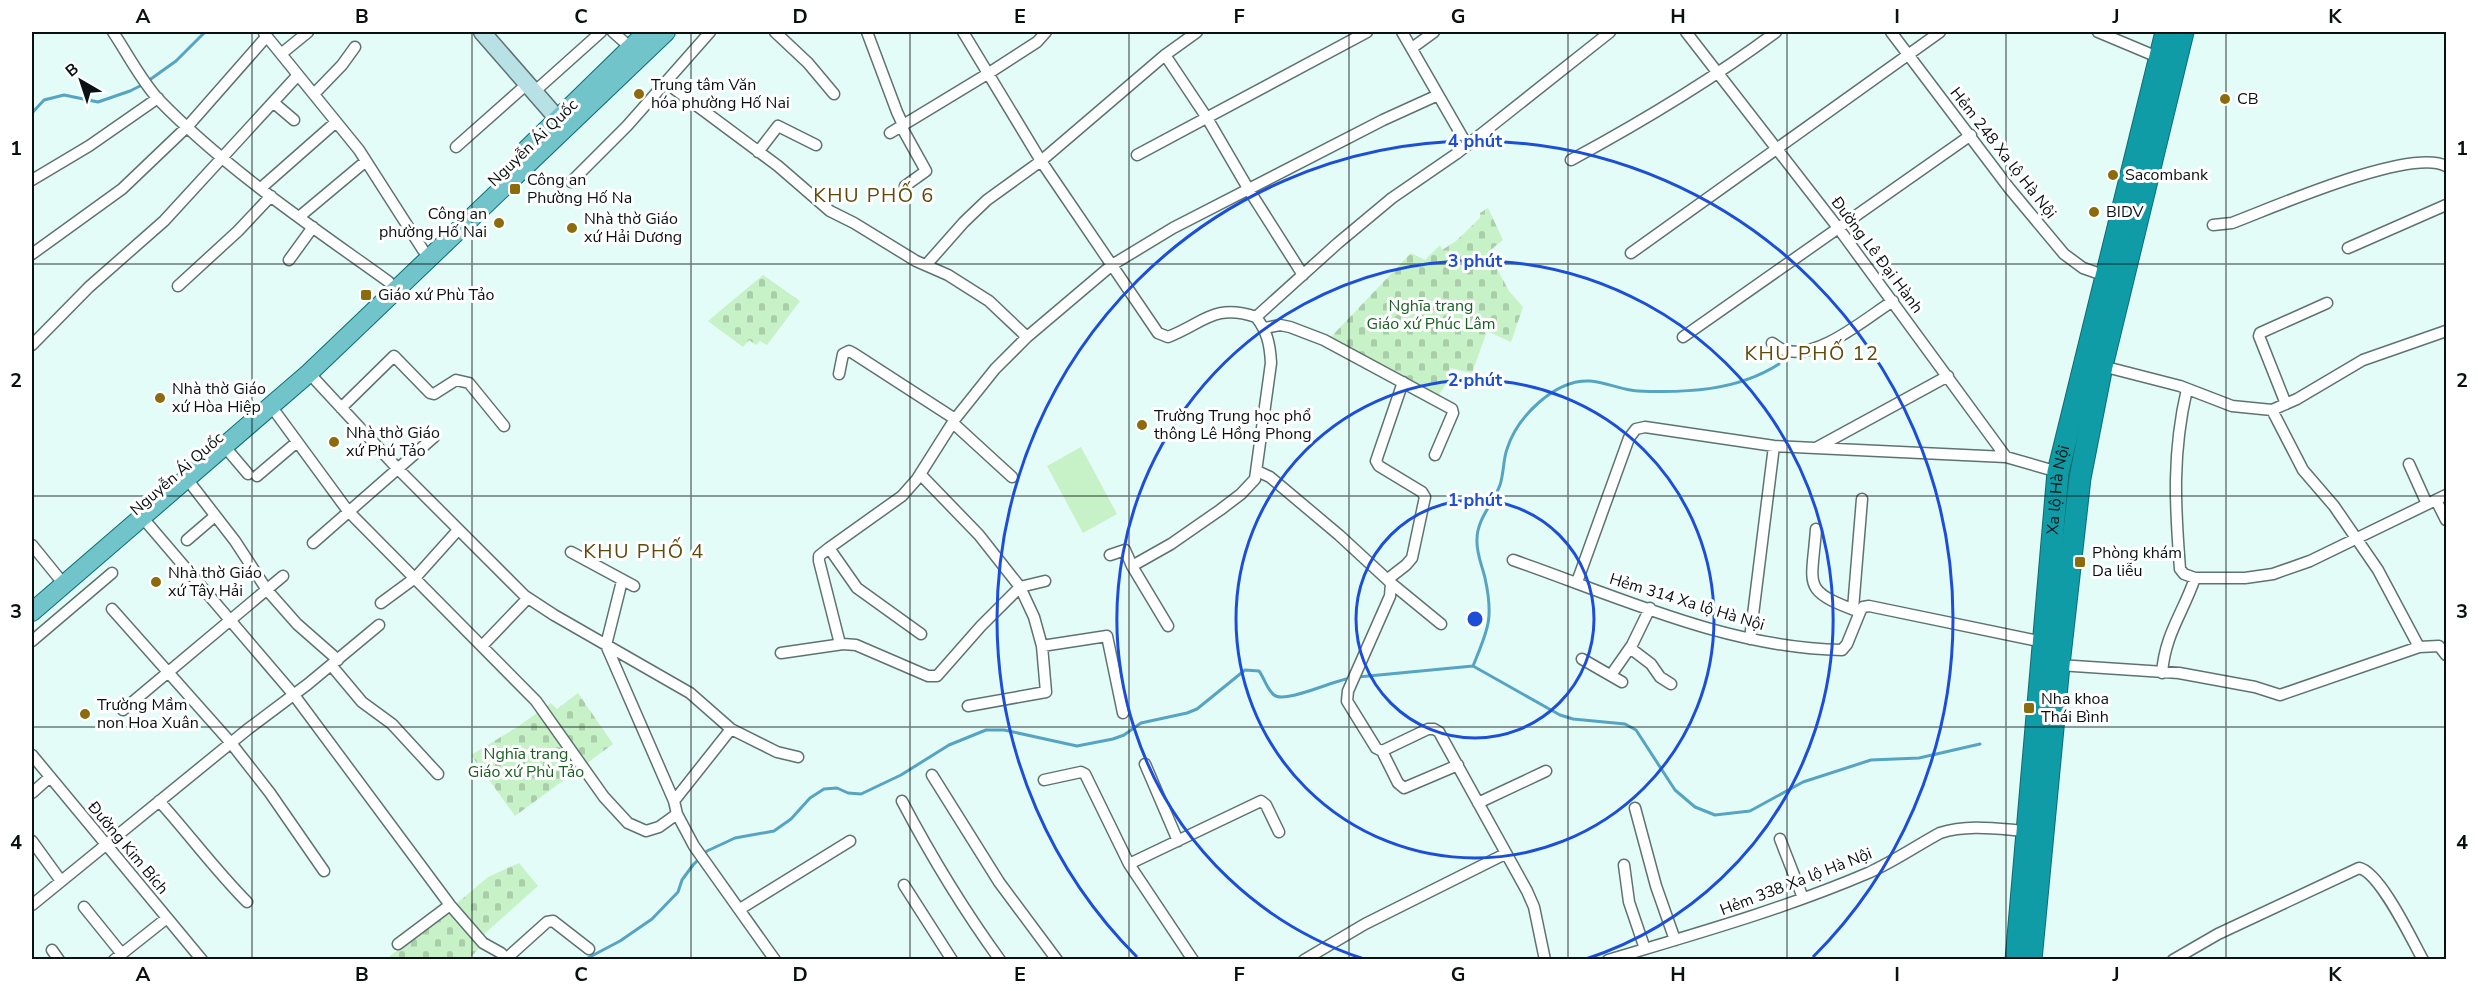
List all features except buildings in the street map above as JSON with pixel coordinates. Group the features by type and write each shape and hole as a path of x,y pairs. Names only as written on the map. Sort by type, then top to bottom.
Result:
{"highway":[{"name":"Xa lộ Hà Nội","path":"2031,960 2059,665 2080,478 2168,60 2166,32"},
{"name":"Xa lộ Hà Nội","path":"2016,960 2058,472 2106,276 2168,60 2183,32"}],"main road":[{"path":"609,81 631,48 647,32"},
{"path":"609,81 666,32"},
{"name":"Nguyễn Ái Quốc","path":"32,599 303,374 389,282 557,118 609,81"},
{"name":"Nguyễn Ái Quốc","path":"32,612 271,406 609,81"}],"street":[{"path":"113,32 158,98 188,126 298,217 389,282"},
{"path":"280,54 308,32"},
{"path":"482,32 557,118"},
{"path":"456,147 601,32"},
{"path":"613,32 631,48"},
{"path":"571,182 710,32"},
{"path":"776,32 808,63 834,94"},
{"path":"867,32 902,126 926,171 905,186"},
{"path":"963,32 1041,161 1153,326 1164,337 1179,333 1215,313 1228,311 1256,316 1265,328 1270,345 1271,363 1257,471 1250,486 1171,544 1132,566"},
{"path":"890,133 1037,42 1046,32"},
{"path":"926,265 987,200 1041,161 1166,55 1197,32"},
{"path":"1137,155 1367,32"},
{"path":"1402,32 1467,145"},
{"path":"1412,48 1434,32"},
{"path":"1256,316 1392,198 1467,145 1610,32"},
{"name":"Đường Lê Đại Hành","path":"1686,32 1839,229 2006,456"},
{"path":"1571,160 1667,107 1719,74 1776,32"},
{"name":"Hẻm 248 Xa lộ Hà Nội","path":"1891,32 2064,254 2083,268 2106,276"},
{"path":"1631,253 1940,32"},
{"path":"2098,32 2168,60"},
{"path":"32,254 122,189 188,126 265,34 366,161 423,250"},
{"path":"314,94 342,65 355,47"},
{"path":"1166,55 1303,275"},
{"path":"32,345 89,287 164,221 298,75"},
{"path":"665,82 758,152 830,211 948,275 989,301 1027,337"},
{"path":"840,644 819,556 902,496 920,474 954,421 995,369 1027,337 1112,265 1173,228 1383,120 1438,95"},
{"path":"32,180 89,146 158,98"},
{"path":"274,103 294,120"},
{"path":"261,188 336,122"},
{"path":"758,152 778,126 816,145"},
{"path":"1683,337 1971,135"},
{"path":"298,217 366,161"},
{"path":"2213,225 2232,223 2358,174 2423,163 2437,163 2446,166"},
{"path":"178,286 238,231 271,196"},
{"path":"2348,248 2446,205"},
{"path":"289,260 313,227"},
{"path":"1772,343 1784,350 1817,348 1833,341 1893,301"},
{"path":"2286,404 2259,336 2260,333 2327,303"},
{"path":"1265,328 1280,325 1324,340 1452,409 1453,412 1435,455"},
{"path":"2102,366 2187,390 2232,406 2272,410 2363,360 2446,332"},
{"path":"839,374 843,354 851,352 954,421 1012,477"},
{"path":"341,408 394,356 430,393 434,394 456,380 469,383 504,426"},
{"path":"303,374 341,408 458,530 528,598 690,693 731,729 777,752 798,757"},
{"path":"1815,448 1948,375"},
{"path":"1389,581 1412,558 1425,497 1422,492 1379,466 1376,461 1403,382"},
{"path":"2187,390 2178,427 2175,500 2180,569 2194,578 2246,578 2272,574 2310,561 2446,495"},
{"path":"271,406 348,511 536,701 604,797 628,824 646,831 659,827 677,814"},
{"path":"2272,410 2303,470 2334,506 2378,570 2419,647"},
{"path":"1578,582 1629,438 1636,429 1645,427 1774,446 2006,456 2058,472"},
{"path":"313,543 434,437"},
{"path":"225,447 252,475 297,442"},
{"path":"1750,639 1774,446"},
{"path":"2409,464 2446,520"},
{"path":"1257,471 1270,477 1286,490 1441,624"},
{"path":"920,474 979,535 1020,587 1034,618 1042,646 1046,692 968,706"},
{"path":"187,478 247,557 267,590 335,662 362,702 392,724 438,774"},
{"path":"1856,610 1862,499"},
{"path":"187,540 215,516"},
{"path":"142,518 294,695 450,905 483,943 507,959 544,925 553,921 589,949"},
{"path":"1816,529 1813,580 1815,589 1829,600 1856,610 1869,606 2043,642"},
{"path":"381,603 415,578 458,530"},
{"path":"32,545 58,577"},
{"path":"829,548 857,588 921,634"},
{"path":"1110,555 1125,550 1168,626"},
{"path":"571,552 634,586"},
{"name":"Hẻm 314 Xa lộ Hà Nội","path":"1513,560 1650,608 1750,639 1817,650 1842,650 1847,644 1856,610"},
{"path":"32,641 112,573"},
{"path":"123,710 283,576"},
{"path":"2162,673 2163,653 2172,627 2184,607 2194,578"},
{"path":"622,581 606,645 674,801 677,814 694,846 775,960"},
{"path":"781,654 840,644 856,645 928,676 937,676 981,626 1020,587 1045,581"},
{"path":"1389,581 1390,596 1348,691 1347,701 1376,748 1382,751 1398,783 1404,788 1458,765"},
{"path":"483,645 528,598"},
{"path":"1611,675 1630,648 1650,608"},
{"path":"112,609 231,743 270,793 324,871"},
{"path":"32,905 378,625"},
{"path":"1042,646 1107,636 1122,713"},
{"path":"2059,665 2179,673 2255,687 2280,695 2419,647 2439,646 2446,655"},
{"path":"1630,648 1651,664 1660,677 1671,684"},
{"path":"1582,659 1622,682"},
{"path":"674,801 731,729"},
{"path":"1382,751 1428,729 1439,732 1505,854 1522,879 1534,908 1545,960"},
{"name":"Đường Kim Bích","path":"32,755 202,960"},
{"path":"1145,764 1178,842"},
{"path":"1478,803 1546,771"},
{"path":"1044,780 1081,772 1085,774 1129,864 1192,960"},
{"path":"932,775 999,882 1057,960"},
{"path":"32,793 50,777"},
{"path":"159,801 203,852 216,871 247,902"},
{"path":"902,801 955,895 1000,960"},
{"path":"1129,864 1261,801 1266,805 1279,832"},
{"path":"1635,808 1656,886 1676,940"},
{"name":"Hẻm 338 Xa lộ Hà Nội","path":"1608,960 1803,898 1870,872 1940,833 1952,829 2026,831"},
{"path":"1780,839 1803,898"},
{"path":"32,841 61,881"},
{"path":"740,909 850,841"},
{"path":"1304,960 1365,924 1505,854"},
{"path":"1624,865 1629,902 1645,949"},
{"path":"2173,960 2218,934 2359,868 2370,872 2395,909 2423,960"},
{"path":"904,885 952,960"},
{"path":"398,944 450,905"},
{"path":"84,907 118,957 167,918"},
{"path":"52,950 59,960"}],"green space":[{"name":"Nghĩa trang Giáo xứ Phúc Lâm","path":"1488,208 1503,240 1488,252 1509,291 1523,307 1511,342 1487,331 1472,373 1450,368 1449,379 1438,397 1329,339 1411,253 1425,260 1440,245 1442,250 1456,241 1480,218 1480,213"},
{"path":"763,275 800,301 767,345 760,341 756,345 749,340 743,347 708,321"},
{"path":"1081,447 1117,514 1083,533 1047,466"},
{"name":"Nghĩa trang Giáo xứ Phù Tảo","path":"578,693 613,744 515,816 471,755 516,728 551,703 557,709"},
{"path":"519,863 538,886 482,936 455,905 488,877"},
{"path":"450,909 481,946 469,959 385,960"}],"waterway":[{"path":"148,81 176,61 205,32"},
{"path":"32,113 44,100 64,95 98,102 142,85"},
{"path":"1358,677 1473,666 1486,633 1489,614 1488,592 1477,549 1478,532 1500,485 1506,453 1512,437 1528,413 1551,393 1564,386 1590,381 1638,391 1711,388 1746,380 1779,364"},
{"path":"1473,666 1560,715 1573,719 1625,724 1636,730 1675,790 1695,807 1715,815 1750,811 1803,782 1871,760 1919,758 1980,744"},
{"path":"584,960 620,941 652,919 678,892 682,880 707,851 735,838 774,831 791,819 810,798 824,789 837,788 848,793 861,794 901,775 949,745 986,730 1004,730 1077,746 1113,739 1124,735 1141,723 1197,709 1245,670 1259,671 1271,692 1280,697 1299,694 1351,678"}],"place":[{"name":"Trung tâm Văn hóa phường Hố Nai","path":"639,94"},
{"name":"CB","path":"2225,99"},
{"name":"Sacombank","path":"2113,175"},
{"name":"Công an Phường Hố Na","path":"515,189"},
{"name":"BIDV","path":"2094,212"},
{"name":"Công an phường Hố Nai","path":"499,223"},
{"name":"Nhà thờ Giáo xứ Hải Dương","path":"572,228"},
{"name":"Giáo xứ Phù Tảo","path":"366,295"},
{"name":"Nhà thờ Giáo xứ Hòa Hiệp","path":"160,398"},
{"name":"Trường Trung học phổ thông Lê Hồng Phong","path":"1142,425"},
{"name":"Nhà thờ Giáo xứ Phú Tảo","path":"334,442"},
{"name":"Phòng khám Da liễu","path":"2080,562"},
{"name":"Nhà thờ Giáo xứ Tây Hải","path":"156,582"},
{"name":"Nha khoa Thái Bình","path":"2029,708"},
{"name":"Trường Mầm non Hoa Xuân","path":"85,714"}],"district":[{"name":"KHU PHỐ 6","path":"874,195"},
{"name":"KHU PHỐ 12","path":"1812,353"},
{"name":"KHU PHỐ 4","path":"644,551"}]}
